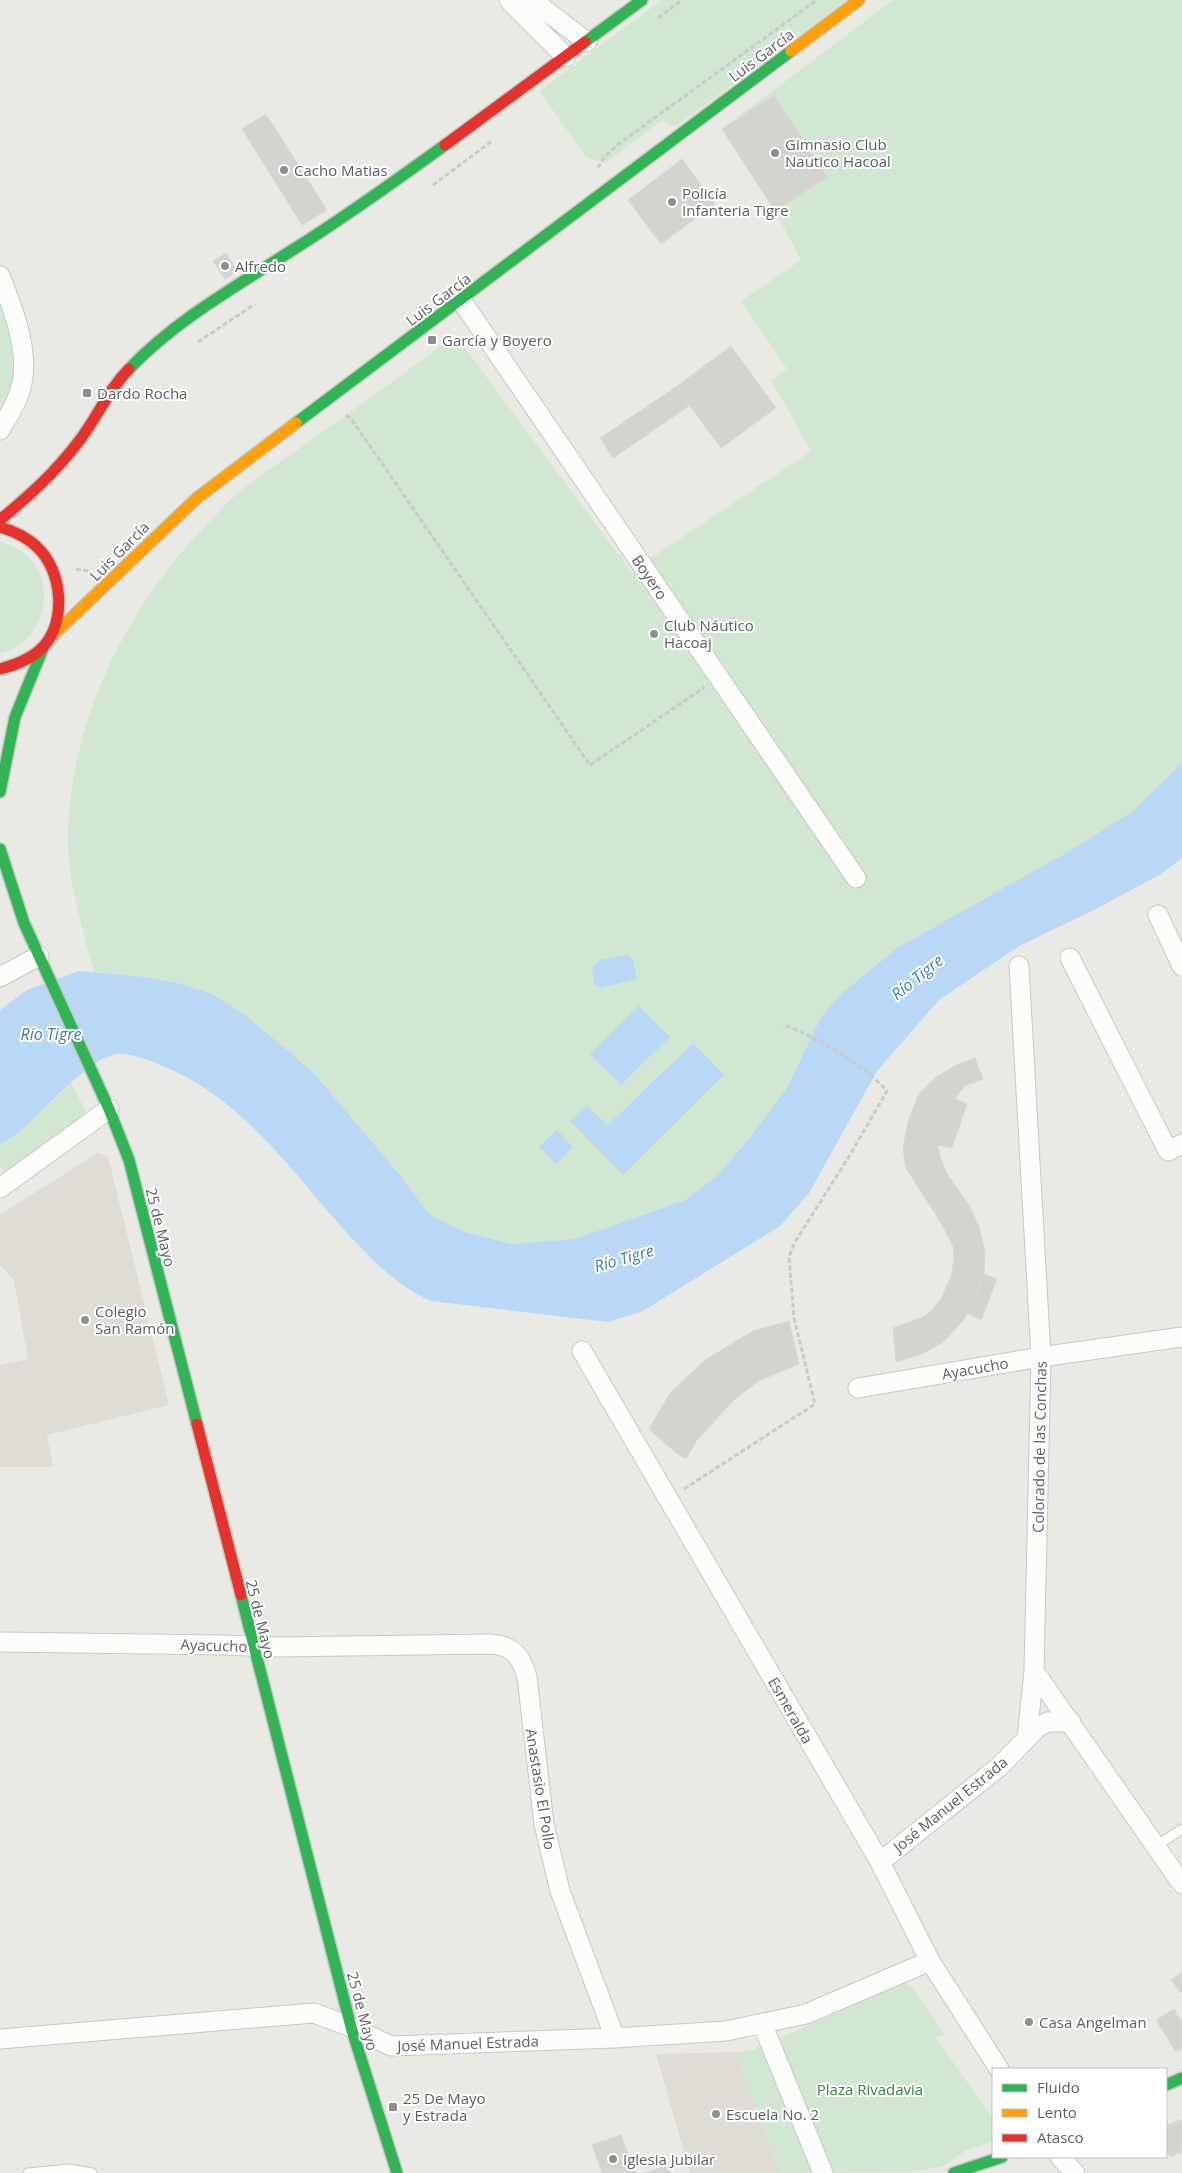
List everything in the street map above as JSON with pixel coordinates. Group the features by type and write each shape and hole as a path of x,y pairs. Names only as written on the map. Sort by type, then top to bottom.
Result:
{"main road":[{"path":"0,520 46,480 80,440 118,380 155,342 204,307 362,206 642,0"},
{"name":"Luis García","path":"0,792 15,717 47,642 86,606 150,541 197,498 859,0"},
{"path":"0,526 16,532 43,553 52,567 59,600 47,642 27,660 0,669"},
{"name":"25 de Mayo","path":"0,849 24,923 109,1110 129,1160 252,1647 351,2027 397,2173"},
{"path":"1167,2085 1182,2078"},
{"path":"954,2173 999,2158"}],"street":[{"path":"509,0 566,57"},
{"path":"532,0 587,42"},
{"path":"0,430 17,399 23,378 23,358 15,318 1,281"},
{"name":"Boyero","path":"461,300 856,878"},
{"path":"1158,915 1182,966"},
{"path":"0,977 39,956"},
{"path":"1070,958 1168,1151 1182,1144"},
{"name":"Colorado de las Conchas","path":"1019,966 1041,1357 1034,1671 1027,1738"},
{"path":"0,1188 109,1110"},
{"name":"Ayacucho","path":"858,1388 1041,1357 1182,1337"},
{"name":"Esmeralda","path":"582,1351 880,1862 930,1961 998,2068"},
{"name":"Ayacucho","path":"0,1642 252,1647 489,1644 504,1645 516,1651"},
{"name":"Anastasio El Pollo","path":"516,1651 523,1663 527,1677 544,1824 558,1881 615,2038"},
{"path":"1034,1671 1182,1884"},
{"name":"José Manuel Estrada","path":"880,1862 1000,1766 1027,1738 1048,1722 1071,1722"},
{"name":"José Manuel Estrada","path":"0,2039 314,2013 351,2027 391,2046 615,2038 726,2031 806,2014 930,1961"},
{"path":"762,2023 823,2173"},
{"path":"1061,2158 1075,2173"}],"lane":[{"path":"1156,1846 1182,1829"},
{"path":"28,2173 69,2169 92,2173"}],"path":[{"path":"651,23 682,0"},
{"path":"431,186 494,140"},
{"path":"194,344 260,301"},
{"path":"328,400 352,420 590,765 719,677"},
{"path":"70,567 84,571 95,570"},
{"path":"668,1499 815,1404 794,1318 789,1257 794,1242 850,1155 887,1091 875,1077 810,1036 783,1024"}],"shaded area":[{"name":"Colegio San Ramón","path":"97,1153 108,1156 169,1405 47,1435 53,1467 0,1467 0,1365 28,1359 14,1280 0,1265 0,1215"},
{"name":"Escuela No. 2","path":"736,2052 780,2173 690,2173 656,2054"}],"green space":[{"path":"662,0 846,0 675,127 662,120 605,163 587,158 539,91"},
{"name":"Club Náutico Hacoaj","path":"893,0 1182,0 1182,763 1133,811 1071,850 897,948 842,993 821,1017 787,1088 752,1135 718,1175 685,1200 575,1239 511,1244 465,1232 429,1214 399,1174 313,1072 210,993 177,983 94,972 73,889 68,839 71,795 79,751 92,708 109,666 129,627 153,589 180,554 227,503 256,479 452,338 459,340 631,571 811,451 771,380 787,369 741,301 801,260 775,211 722,129"},
{"path":"0,302 10,326 18,370 0,420"},
{"path":"0,541 21,551 33,562 42,580 44,593 43,606 33,631 13,649 0,653"},
{"path":"72,1083 87,1115 6,1172 0,1168 0,1144 18,1133"},
{"name":"Plaza Rivadavia","path":"906,1984 913,1988 945,2035 935,2037 992,2117 992,2141 965,2151 942,2167 909,2172 780,2173 736,2052 753,2050 899,1985"}],"water":[{"name":"Río Tigre","path":"1182,763 1182,858 1161,874 1094,910 1019,946 939,1000 877,1071 809,1193 780,1226 643,1311 608,1322 431,1301 405,1286 381,1268 339,1224 260,1134 238,1114 215,1095 190,1079 146,1059 121,1054 104,1058 78,1076 19,1132 0,1144 0,1010 27,990 79,971 145,977 177,983 210,993 245,1015 313,1072 399,1174 429,1214 465,1232 511,1244 575,1239 685,1200 718,1175 752,1135 787,1088 821,1017 842,993 897,948 1071,850 1133,811"},
{"path":"628,955 633,960 637,979 600,988 594,984 592,967 600,960"},
{"path":"639,1006 670,1037 621,1085 590,1054"},
{"path":"693,1043 724,1075 623,1175 570,1121 586,1105 608,1125"},
{"path":"557,1130 573,1147 556,1164 539,1147"}],"building":[{"name":"Gimnasio Club Nautico Hacoal","path":"774,95 827,177 775,211 722,129"},
{"name":"Cacho Matias","path":"266,114 327,210 302,225 242,129"},
{"name":"Policía Infanteria Tigre","path":"682,159 715,204 661,244 628,200"},
{"name":"Alfredo","path":"226,253 237,271 225,279 213,261"},
{"path":"731,346 776,408 721,448 676,387"},
{"path":"676,387 689,406 613,458 600,438"},
{"path":"975,1058 983,1079 965,1086 942,1114 936,1132 940,1156 947,1174 969,1205 979,1227 985,1251 984,1274 975,1298 963,1321 943,1342 922,1354 896,1362 893,1328 923,1317 931,1311 941,1299 951,1276 954,1258 953,1246 941,1223 906,1168 903,1148 908,1121 919,1094 935,1078 956,1065"},
{"path":"954,1098 967,1104 952,1148 938,1145 936,1132 942,1114"},
{"path":"984,1274 997,1279 981,1320 967,1313"},
{"path":"789,1321 799,1364 759,1381 736,1398 697,1440 686,1459 649,1429 670,1393 705,1360 753,1331"},
{"path":"1182,1972 1182,1994 1171,1980"},
{"path":"1174,2009 1182,2022 1182,2049 1176,2052 1156,2020"},
{"path":"1182,2119 1182,2152 1170,2157 1167,2150 1167,2126"},
{"name":"Iglesia Jubilar","path":"621,2135 635,2173 602,2173 592,2145"},
{"name":"Iglesia Jubilar","path":"668,2165 671,2173 644,2173"}],"traffic: fast":[{"path":"585,42 642,0"},
{"path":"296,423 791,51"},
{"path":"129,369 147,351 186,320 350,213 445,145"},
{"path":"0,792 15,717 44,646"},
{"path":"0,849 24,923 109,1109 129,1160 197,1424"},
{"path":"241,1595 351,2027 397,2173"},
{"path":"1167,2085 1182,2078"},
{"path":"954,2173 999,2158"}],"traffic: slow":[{"path":"791,51 859,0"},
{"path":"50,638 197,498 296,423"}],"traffic: jam":[{"path":"445,145 585,42"},
{"path":"0,520 32,492 70,453 115,386 129,369"},
{"path":"0,527 15,532 37,547 52,569 59,595 56,623 44,646 24,660 0,669"},
{"path":"197,1424 241,1595"}],"place":[{"name":"Gimnasio Club Nautico Hacoal","path":"775,153"},
{"name":"Cacho Matias","path":"284,170"},
{"name":"Policía Infanteria Tigre","path":"672,202"},
{"name":"Alfredo","path":"225,266"},
{"name":"García y Boyero","path":"432,340"},
{"name":"Dardo Rocha","path":"87,393"},
{"name":"Club Náutico Hacoaj","path":"654,634"},
{"name":"Colegio San Ramón","path":"85,1320"},
{"name":"Casa Angelman","path":"1029,2022"},
{"name":"25 De Mayo y Estrada","path":"393,2107"},
{"name":"Escuela No. 2","path":"716,2114"},
{"name":"Iglesia Jubilar","path":"613,2159"}]}
